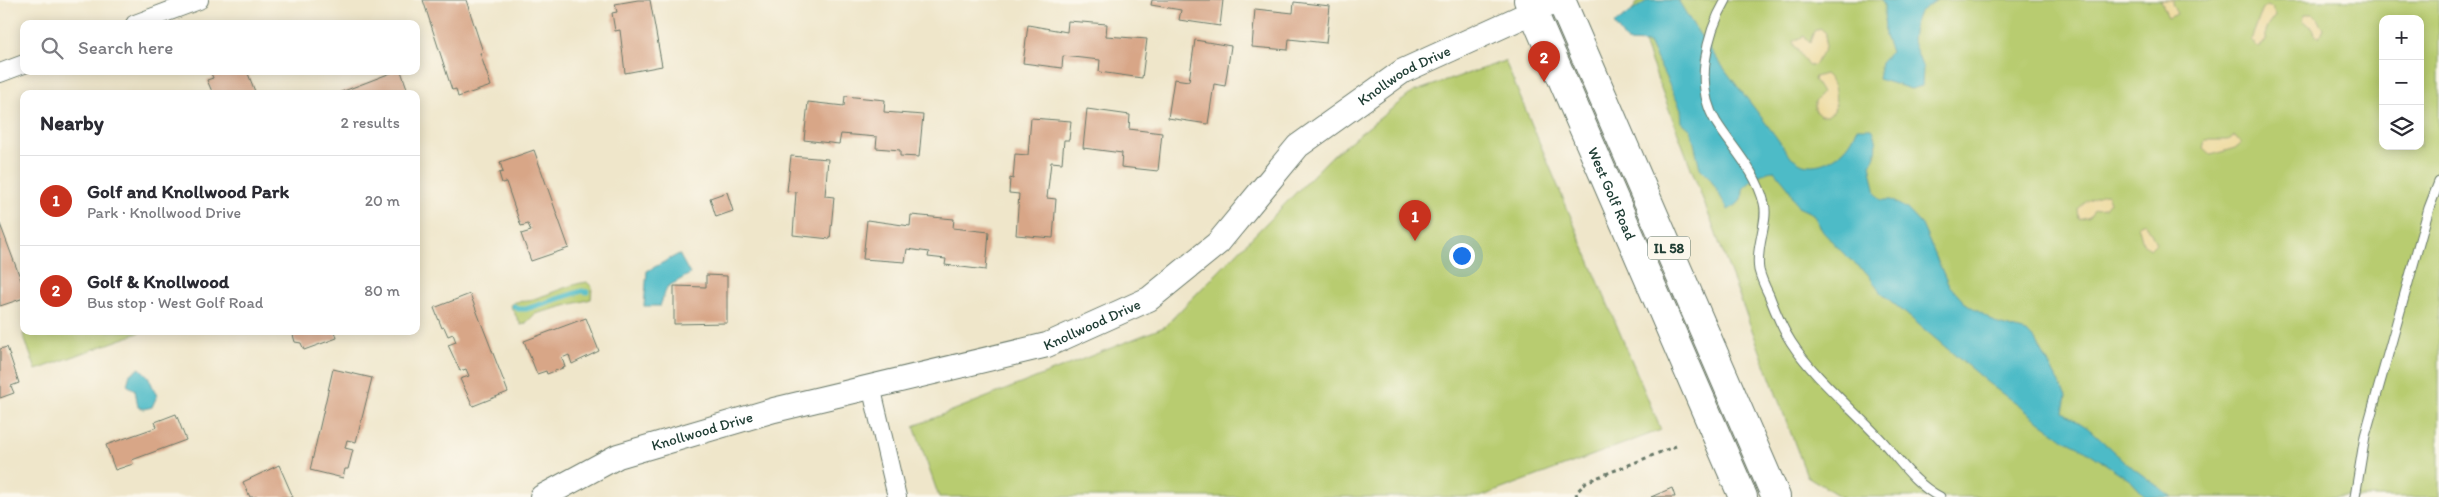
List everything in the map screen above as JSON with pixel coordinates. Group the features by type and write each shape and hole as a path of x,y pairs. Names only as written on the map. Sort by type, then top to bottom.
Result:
{"main road":[{"name":"West Golf Road","path":"1560,0 1776,497"},
{"name":"West Golf Road","path":"1531,6 1743,497"}],"street":[{"path":"146,20 199,0"},
{"name":"Knollwood Drive","path":"542,497 618,456 774,410 1047,345 1149,300 1218,243 1298,146 1403,71 1531,6 1560,0"},
{"path":"0,73 20,66"},
{"path":"871,386 897,497"}],"lane":[{"path":"1725,1 1707,50 1703,87 1708,107 1716,122 1742,156 1765,204 1758,256 1760,271 1773,307 1792,343 1908,472 1940,497"},
{"path":"2354,497 2365,436 2429,208 2439,182"}],"path":[{"path":"1577,497 1576,493 1586,482 1676,446"}],"green space":[{"path":"1639,0 2439,0 2439,497 1841,497 1807,476 1632,11"},
{"path":"1505,61 1661,430 1480,497 939,497 914,426 1164,327 1333,155 1413,92"},
{"path":"587,282 592,287 591,299 535,314 525,324 521,325 510,305 515,302 533,299"},
{"path":"23,335 133,335 36,370"}],"sand":[{"path":"2161,0 2174,0 2172,4 2177,14 2168,18"},
{"path":"2267,6 2273,8 2275,16 2266,28 2266,41 2258,47 2251,40 2263,8"},
{"path":"2305,14 2314,14 2323,28 2319,37 2315,35 2312,28 2303,20"},
{"path":"1820,28 1826,33 1825,48 1815,65 1808,66 1793,41 1804,36 1810,42 1814,31"},
{"path":"1825,74 1833,86 1836,96 1835,106 1834,111 1827,116 1820,116 1815,110 1815,102 1822,93 1814,80 1815,77"},
{"path":"2235,136 2241,143 2235,148 2211,155 2203,148 2205,140 2228,140"},
{"path":"2107,194 2110,201 2105,208 2094,209 2090,216 2079,219 2078,209 2081,206 2095,197"},
{"path":"2145,222 2156,243 2150,249 2143,243 2138,225"}],"water":[{"path":"1648,0 1678,0 1690,21 1718,60 1789,155 1799,162 1812,165 1829,161 1849,143 1857,128 1872,128 1877,147 1875,156 1870,164 1876,194 1881,200 1891,200 1907,209 1922,225 1948,284 1964,302 1998,324 2027,332 2038,344 2066,396 2063,412 2088,428 2125,462 2172,497 2146,497 2131,481 2082,448 2062,438 1988,383 1880,292 1867,273 1847,257 1823,232 1813,214 1798,207 1788,187 1775,171 1762,174 1750,182 1743,189 1740,202 1728,210 1710,178 1700,168 1691,130 1682,122 1681,109 1649,43 1627,42 1614,24"},
{"path":"1881,0 1937,0 1919,12 1914,25 1912,39 1923,69 1922,86 1911,89 1878,79 1881,63 1891,52 1885,36 1884,5"},
{"path":"679,254 690,274 667,287 660,306 644,306 647,271"},
{"path":"140,368 148,376 157,396 152,407 144,409 138,407 135,390 127,385 130,374"}],"building":[{"path":"423,0 466,0 483,52 480,53 491,86 458,97 456,89 452,90"},
{"path":"650,0 662,66 625,73 620,30 615,31 612,13 617,12 615,4"},
{"path":"1152,0 1223,0 1220,26 1179,20 1181,10 1151,5"},
{"path":"1294,2 1330,6 1326,43 1289,39 1288,50 1252,47 1255,9 1293,13"},
{"path":"1068,21 1107,24 1106,36 1147,39 1142,78 1099,72 1100,60 1063,56 1062,68 1023,63 1028,25 1067,32"},
{"path":"1195,40 1231,46 1225,86 1214,84 1208,124 1168,118 1174,79 1189,81"},
{"path":"212,75 249,75 254,90 211,90 207,80 213,78"},
{"path":"386,75 402,75 408,90 346,90"},
{"path":"845,96 885,100 884,112 923,115 919,157 900,156 900,150 876,148 877,137 841,134 839,144 804,140 808,102 844,106"},
{"path":"1087,109 1130,115 1129,129 1162,133 1158,171 1121,167 1122,153 1083,148"},
{"path":"1031,118 1071,121 1069,140 1064,140 1062,163 1051,162 1047,198 1056,199 1053,238 1016,235 1019,194 1009,193 1010,178 1013,179 1015,154 1028,155"},
{"path":"534,150 569,248 531,261 521,234 531,231 528,224 521,226 506,182 502,183 499,173 503,172 500,162"},
{"path":"791,156 828,159 825,196 834,197 830,239 793,235 796,192 787,191"},
{"path":"727,192 733,211 716,217 710,198"},
{"path":"911,215 954,219 953,228 989,232 986,270 945,265 946,259 928,257 929,252 907,249 905,262 863,259 867,220 910,226"},
{"path":"0,224 20,277 20,299 0,306"},
{"path":"706,275 727,276 727,323 674,324 674,286 706,287"},
{"path":"470,294 508,392 473,406 460,379 469,376 466,369 460,371 448,345 456,342 453,334 448,336 444,327 442,328 434,308"},
{"path":"586,318 599,351 572,364 569,355 562,358 565,367 547,374 546,371 537,374 524,341"},
{"path":"293,335 336,335 337,338 304,350 301,343 295,342"},
{"path":"7,347 19,383 11,386 14,393 0,398 0,349"},
{"path":"333,369 372,378 356,442 347,440 345,448 353,450 348,469 345,469 343,478 310,470"},
{"path":"176,414 186,440 132,460 133,464 115,470 106,445 157,427 155,422"},
{"path":"279,465 293,497 250,497 243,482"},
{"path":"1672,488 1675,497 1651,497"}],"waterway":[{"path":"514,306 518,309 526,309 582,291 587,292"}],"place":[{"name":"Golf & Knollwood","path":"1544,82"},
{"name":"Golf and Knollwood Park","path":"1415,241"}]}
